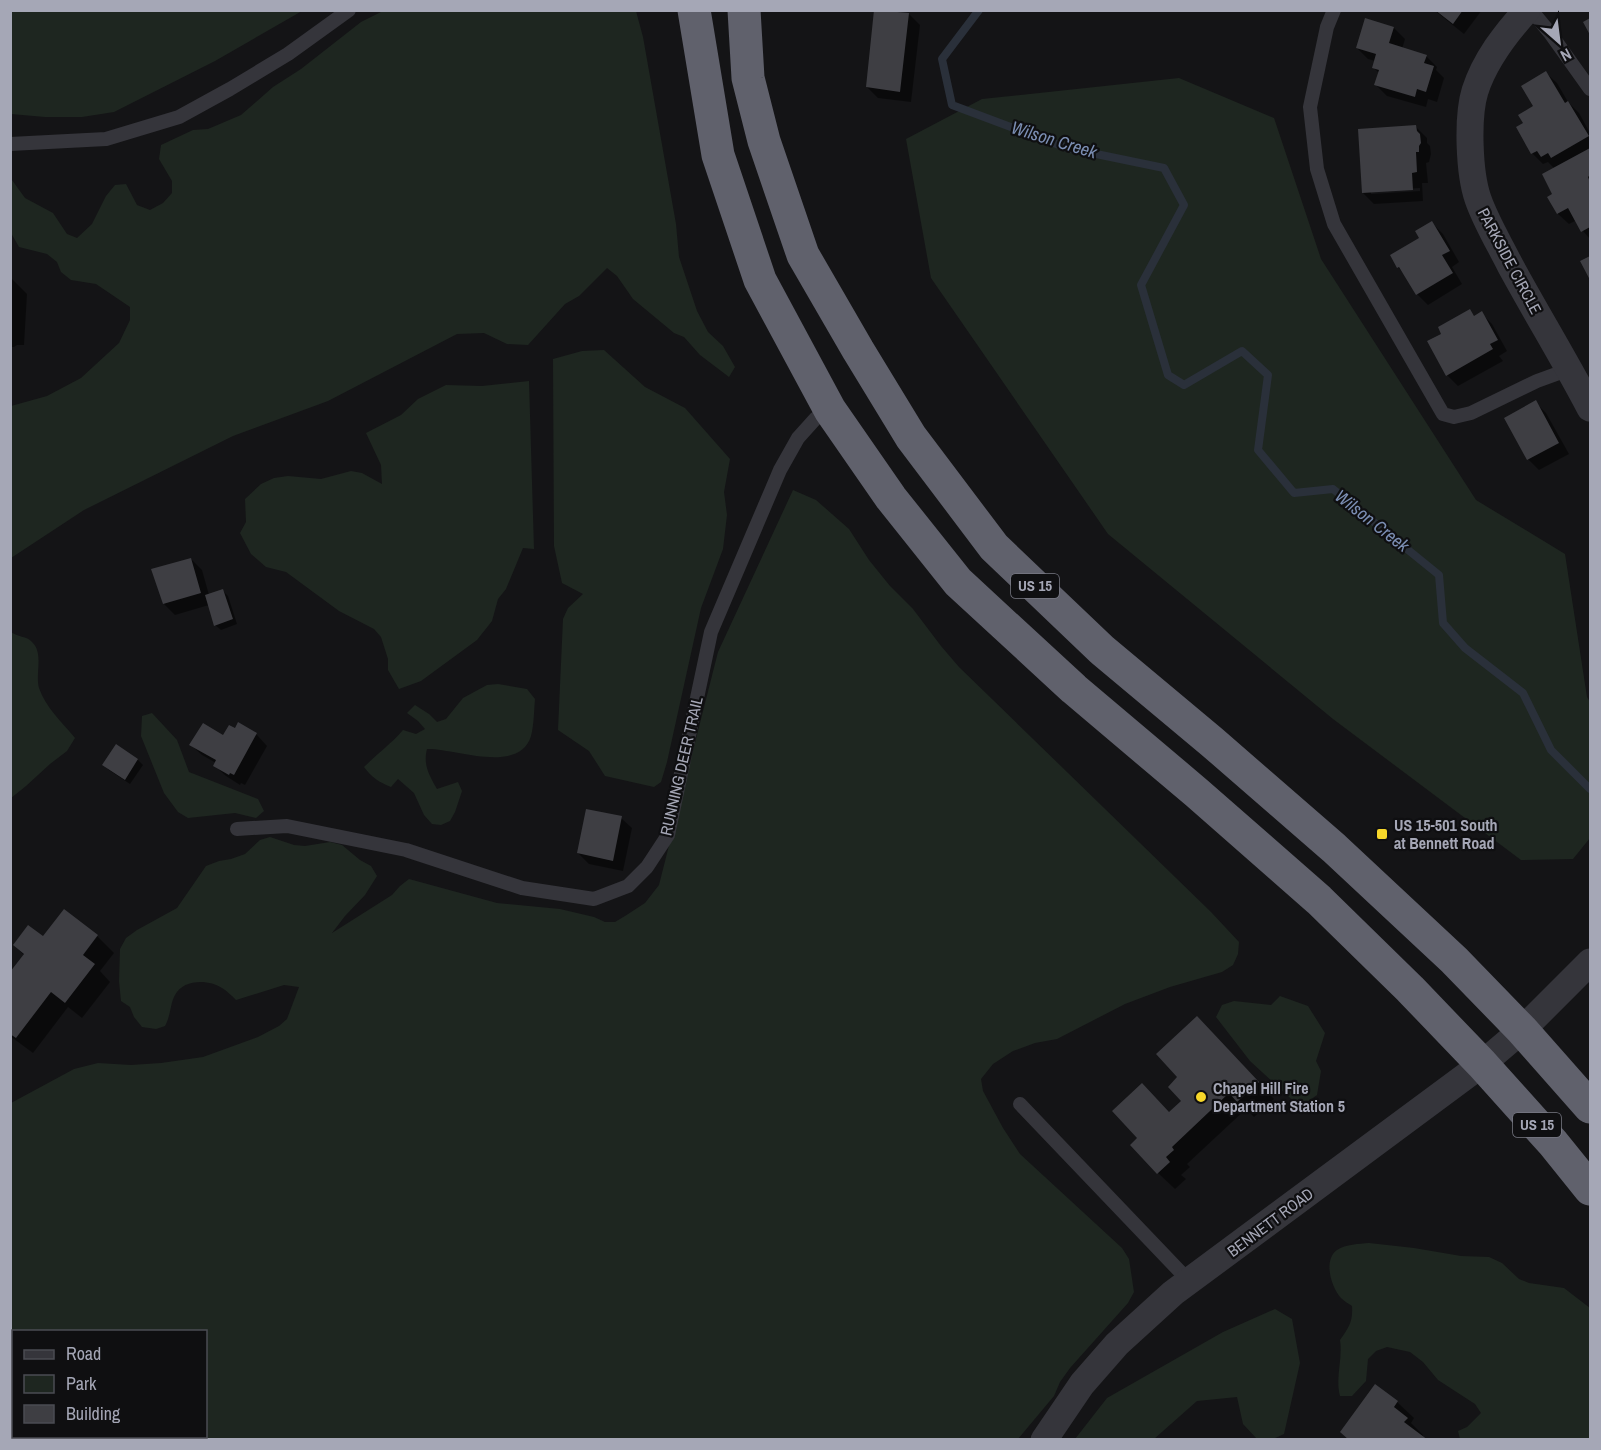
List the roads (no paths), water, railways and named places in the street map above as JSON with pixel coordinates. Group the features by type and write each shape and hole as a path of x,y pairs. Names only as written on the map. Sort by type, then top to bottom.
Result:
{"highway":[{"name":"US 15","path":"694,10 718,155 760,280 830,410 891,498 958,582 1074,689 1319,900 1410,989 1482,1064 1553,1143 1590,1189"},
{"name":"US 15","path":"744,10 748,78 764,141 803,255 910,437 994,547 1102,650 1335,848 1454,960 1590,1107"}],"street":[{"name":"PARKSIDE CIRCLE","path":"1529,10 1507,32 1474,92 1470,126 1470,162 1477,198 1492,231 1580,364 1590,408"},
{"name":"BENNETT ROAD","path":"1044,1440 1082,1384 1117,1344 1166,1299 1482,1064 1521,1030 1590,962"}],"lane":[{"path":"10,144 106,139 179,117 288,54 349,10"},
{"path":"1334,10 1327,27 1310,107 1317,169 1334,224 1443,414 1454,417 1471,413 1537,381 1580,364"},
{"path":"1529,10 1550,33 1590,89"},
{"name":"RUNNING DEER TRAIL","path":"237,829 287,826 406,850 522,888 594,899 628,886 647,867 668,835 711,632 780,470 798,438 816,418 830,410"},
{"path":"1020,1104 1189,1281"}],"waterway":[{"name":"Wilson Creek","path":"979,10 942,59 952,105 1067,148 1164,168 1184,205 1141,285 1168,375 1184,385 1242,351 1268,375 1258,450 1294,493 1333,489 1439,575 1443,623 1465,648 1523,693 1551,750 1590,789"}],"place":[{"name":"US 15-501 South at Bennett Road","path":"1382,834"},
{"name":"Chapel Hill Fire Department Station 5","path":"1201,1097"}]}
